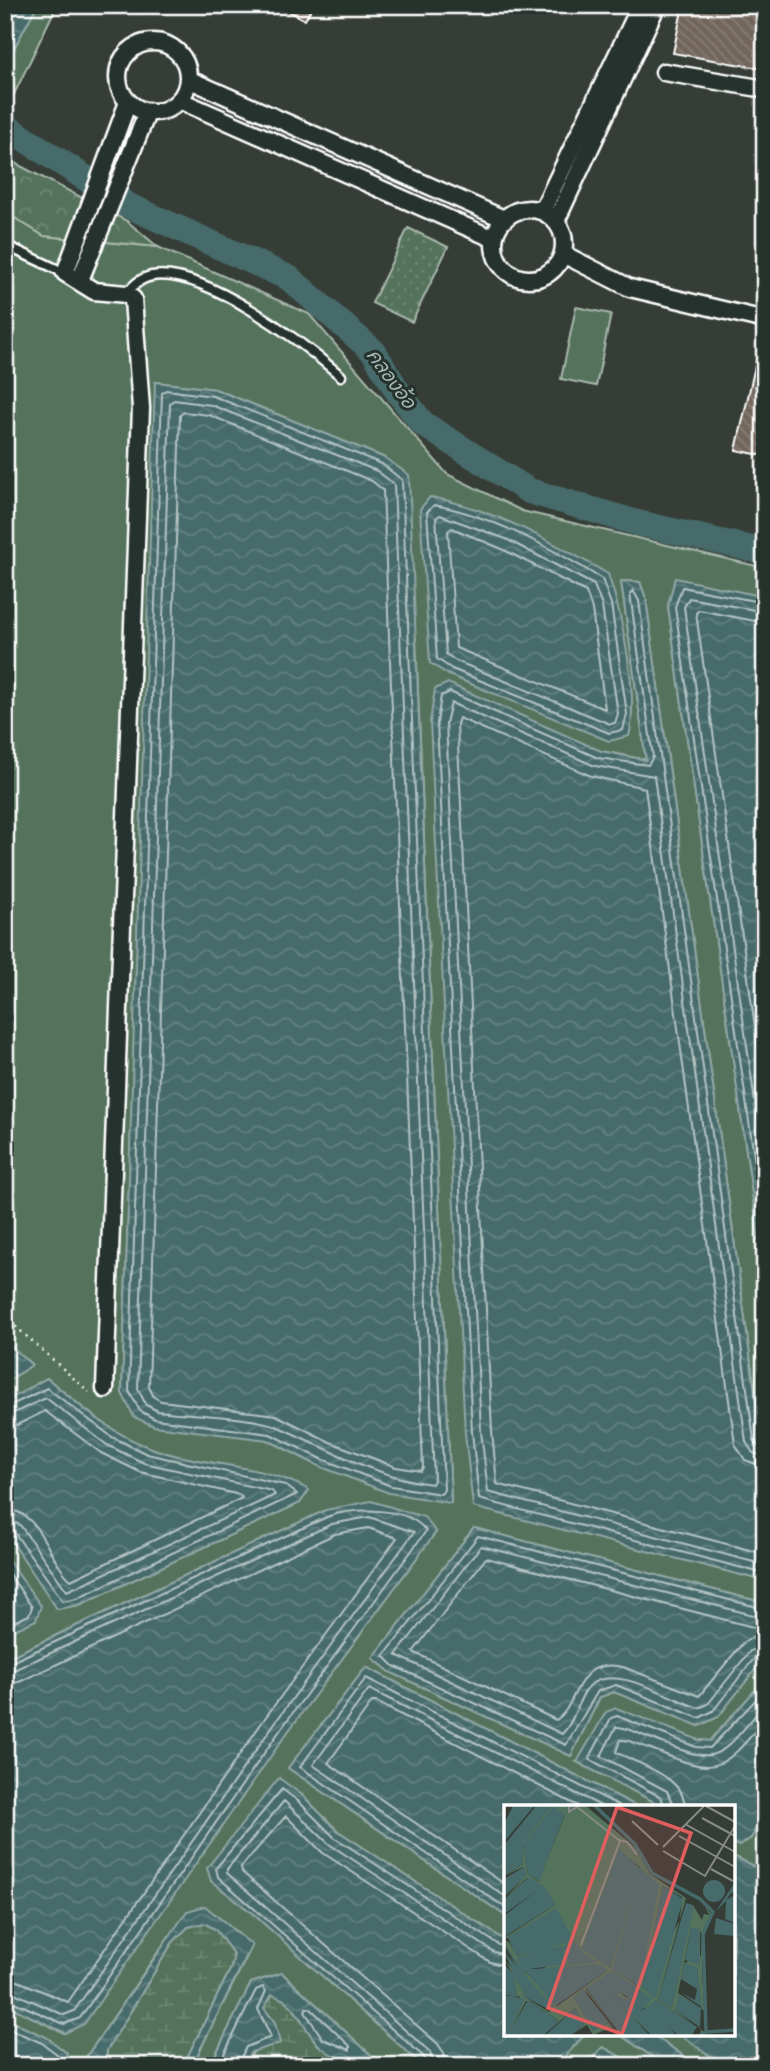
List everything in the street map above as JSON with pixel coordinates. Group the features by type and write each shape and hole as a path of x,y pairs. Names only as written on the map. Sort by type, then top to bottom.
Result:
{"street":[{"path":"556,221 641,5"},
{"path":"542,211 609,86 657,5"},
{"path":"156,42 176,50 187,69 188,79 179,100 159,111 148,111 128,102 118,83 118,72 120,62 135,46 156,42"},
{"path":"664,72 765,89"},
{"path":"188,79 504,219"},
{"path":"179,100 494,239"},
{"path":"73,276 87,218 128,102"},
{"path":"73,276 104,227 148,111"},
{"path":"522,210 542,211 556,221 565,243 563,254 547,275 521,279 509,274 499,264 494,252 494,239 504,219 522,210"},
{"path":"563,254 630,288 765,320"},
{"path":"73,276 104,294 126,294 133,299 136,307 141,408 104,1390"}],"lane":[{"path":"5,245 73,276"},
{"path":"126,294 137,282 150,276 164,275 206,288 233,299 302,342 341,376"}],"path":[{"path":"5,1317 91,1394 98,1395 104,1390"}],"green space":[{"path":"37,5 57,5 5,113 5,65"},
{"path":"5,158 127,221 158,247 44,236 5,212"},
{"path":"5,212 44,236 158,247 309,314 447,474 522,511 765,568 765,597 675,579 668,606 765,1283 765,1465 646,599 640,582 621,581 646,760 601,751 473,1506 765,1581 765,1603 474,1528 373,1658 390,1672 571,1756 600,1697 614,1692 699,1726 718,1717 765,1657 765,1679 710,1741 699,1740 577,1762 660,1805 634,1805 366,1667 288,1768 504,1915 504,1940 338,1831 302,1795 211,1881 251,1912 423,2066 383,2066 282,1973 251,1983 210,2066 192,2066 252,1946 169,1936 80,2066 62,2066 67,2053 46,2037 5,2019 5,2004 64,2033 436,1532 326,1510 5,1659 5,1634 35,1620 40,1606 5,1556 5,1531 58,1609 79,1605 300,1503 308,1491 270,1475 168,1453 134,1441 95,1417 47,1378 5,1402 5,1383 32,1365 5,1341","holes":["156,382 215,389 385,458 416,640 451,1502 319,1466 268,1440 122,1393"]},
{"path":"408,228 448,247 412,322 372,303"},
{"path":"576,307 611,314 596,386 561,379"},
{"path":"765,1814 765,1872 735,1857 735,1844 739,1845 751,1838"},
{"path":"204,1923 215,1929 234,1955 231,1968 183,2066 105,2066 107,2050 172,1943 188,1927"},
{"path":"272,1994 287,1999 318,2045 363,2066 243,2066 275,2023 264,2008"},
{"path":"583,2036 622,2036 666,2066 637,2066 603,2047 584,2066 556,2066"},
{"path":"655,2036 682,2036 725,2066 698,2066"}],"water":[{"path":"5,5 37,5 5,65"},
{"path":"155,382 215,389 385,458 409,475 451,1503 389,1493 319,1466 268,1440 154,1426 134,1417 122,1393"},
{"path":"430,497 499,518 544,538 608,574 628,655 632,699 629,736 609,741 449,675 430,663 420,509"},
{"path":"675,578 765,597 765,1283 668,606"},
{"path":"621,581 640,582 646,599 765,1465 765,1581 473,1507 465,1433 430,722 435,689 448,683 601,751 646,760"},
{"path":"5,1341 32,1365 5,1383"},
{"path":"47,1378 95,1417 148,1447 270,1474 309,1490 300,1503 79,1605 57,1609 5,1531 5,1402"},
{"path":"371,1501 424,1517 436,1532 287,1733 84,2024 65,2033 5,2004 5,1659 326,1510"},
{"path":"474,1528 765,1603 765,1657 718,1717 699,1726 614,1692 600,1697 571,1756 390,1672 373,1658"},
{"path":"5,1556 41,1606 36,1620 5,1634"},
{"path":"366,1667 634,1805 504,1805 504,1915 288,1768"},
{"path":"765,1679 765,1814 751,1838 739,1846 735,1844 735,1805 660,1805 577,1762 606,1712 616,1708 699,1740 710,1741"},
{"path":"279,1778 302,1795 338,1831 504,1940 504,2036 583,2036 556,2066 423,2066 251,1912 211,1881 207,1868"},
{"path":"735,1857 765,1872 765,2066 725,2066 682,2036 735,2036"},
{"path":"205,1906 252,1945 192,2066 183,2066 231,1968 234,1955 215,1929 204,1923 188,1927 172,1943 107,2050 105,2066 80,2066 187,1911"},
{"path":"282,1973 383,2066 356,2063 329,2053 316,2042 293,2008 281,1998 272,1995 264,2008 275,2023 280,2043 251,2052 243,2066 210,2066 251,1983"},
{"path":"5,2019 46,2037 67,2053 62,2066 5,2066"},
{"path":"622,2036 655,2036 698,2066 666,2066"},
{"path":"603,2047 637,2066 584,2066"}],"building":[{"path":"278,5 313,5 305,20"},
{"path":"683,5 765,5 764,69 673,53"},
{"path":"760,344 765,344 765,456 736,450"}],"waterway":[{"name":"คลองอ้อ","path":"5,126 127,205 289,278 374,352 398,392 423,424 529,491 637,523 765,552"}]}
